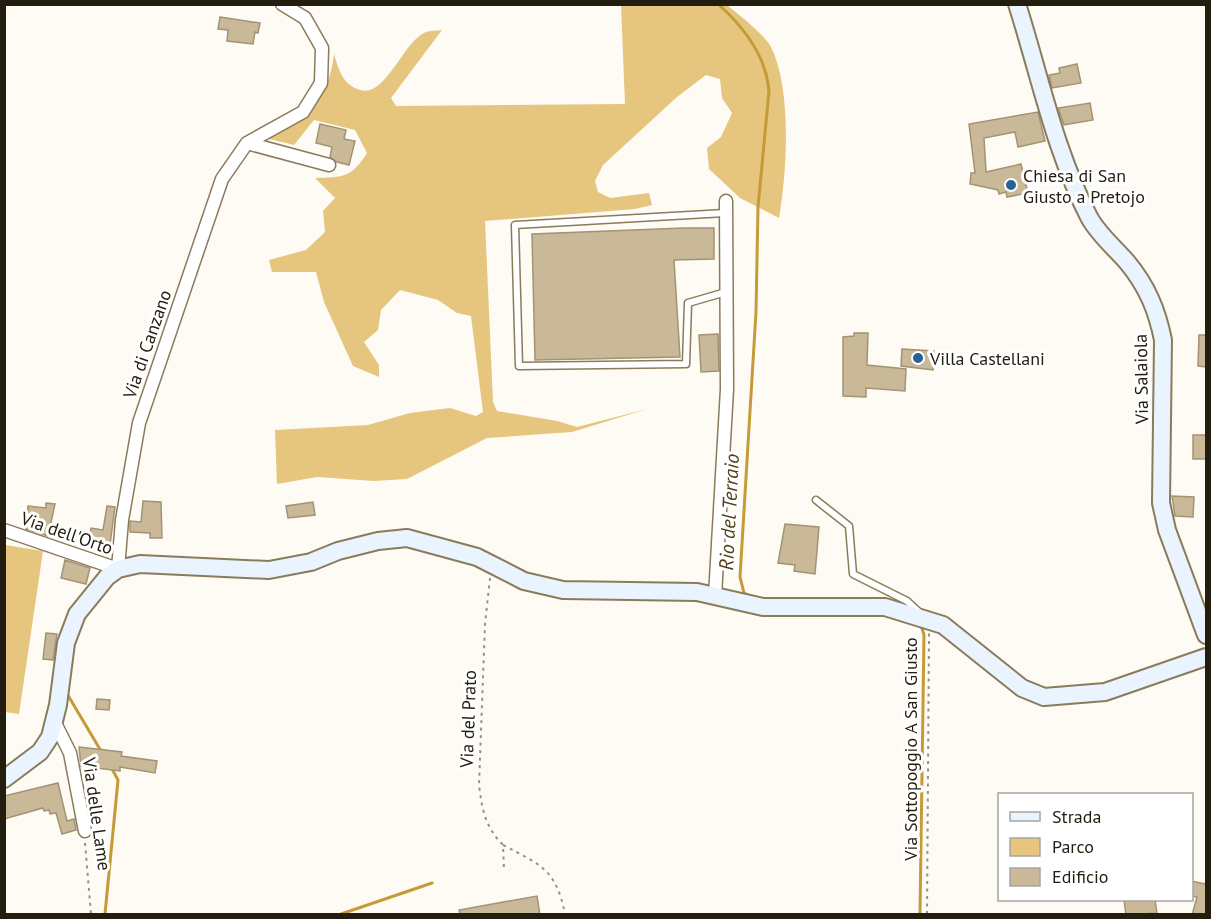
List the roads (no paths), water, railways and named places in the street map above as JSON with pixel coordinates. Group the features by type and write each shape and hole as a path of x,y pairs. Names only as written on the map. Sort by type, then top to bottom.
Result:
{"street":[{"name":"Via di Canzano","path":"118,569 122,520 139,423 222,179 248,143 303,112 321,83 322,48 305,18 282,4"},
{"name":"Via Salaiola","path":"1017,4 1050,121 1090,219 1146,288 1158,314 1163,340 1161,503 1167,530 1206,635"},
{"path":"248,143 329,165"},
{"path":"715,596 727,389 726,207"},
{"name":"Via dell'Orto","path":"4,530 118,569"},
{"path":"4,779 45,746 55,723 66,644 77,614 97,587 118,569 151,563 269,570 311,562 338,551 378,541 407,538 492,563 524,581 563,590 697,592 762,607 885,607 943,625 1022,688 1044,697 1105,692 1206,657"},
{"name":"Via delle Lame","path":"55,723 70,753 84,831"}],"lane":[{"path":"726,207 515,225 519,366 686,364 688,303 726,292"},
{"name":"Via Sottopoggio A San Giusto","path":"816,500 849,526 853,574 907,601 929,621"}],"waterway":[{"name":"Rio del Terraio","path":"718,4 737,22 752,43 763,66 769,91 758,207 756,312 740,577 744,593 752,597"},
{"name":"Rio del Terraio","path":"920,914 924,635 921,625"},
{"path":"66,692 101,751"},
{"path":"105,914 118,780 111,767"},
{"path":"341,914 432,883"}],"place":[{"name":"Chiesa di San Giusto a Pretojo","path":"1011,185"},
{"name":"Villa Castellani","path":"918,358"}]}
